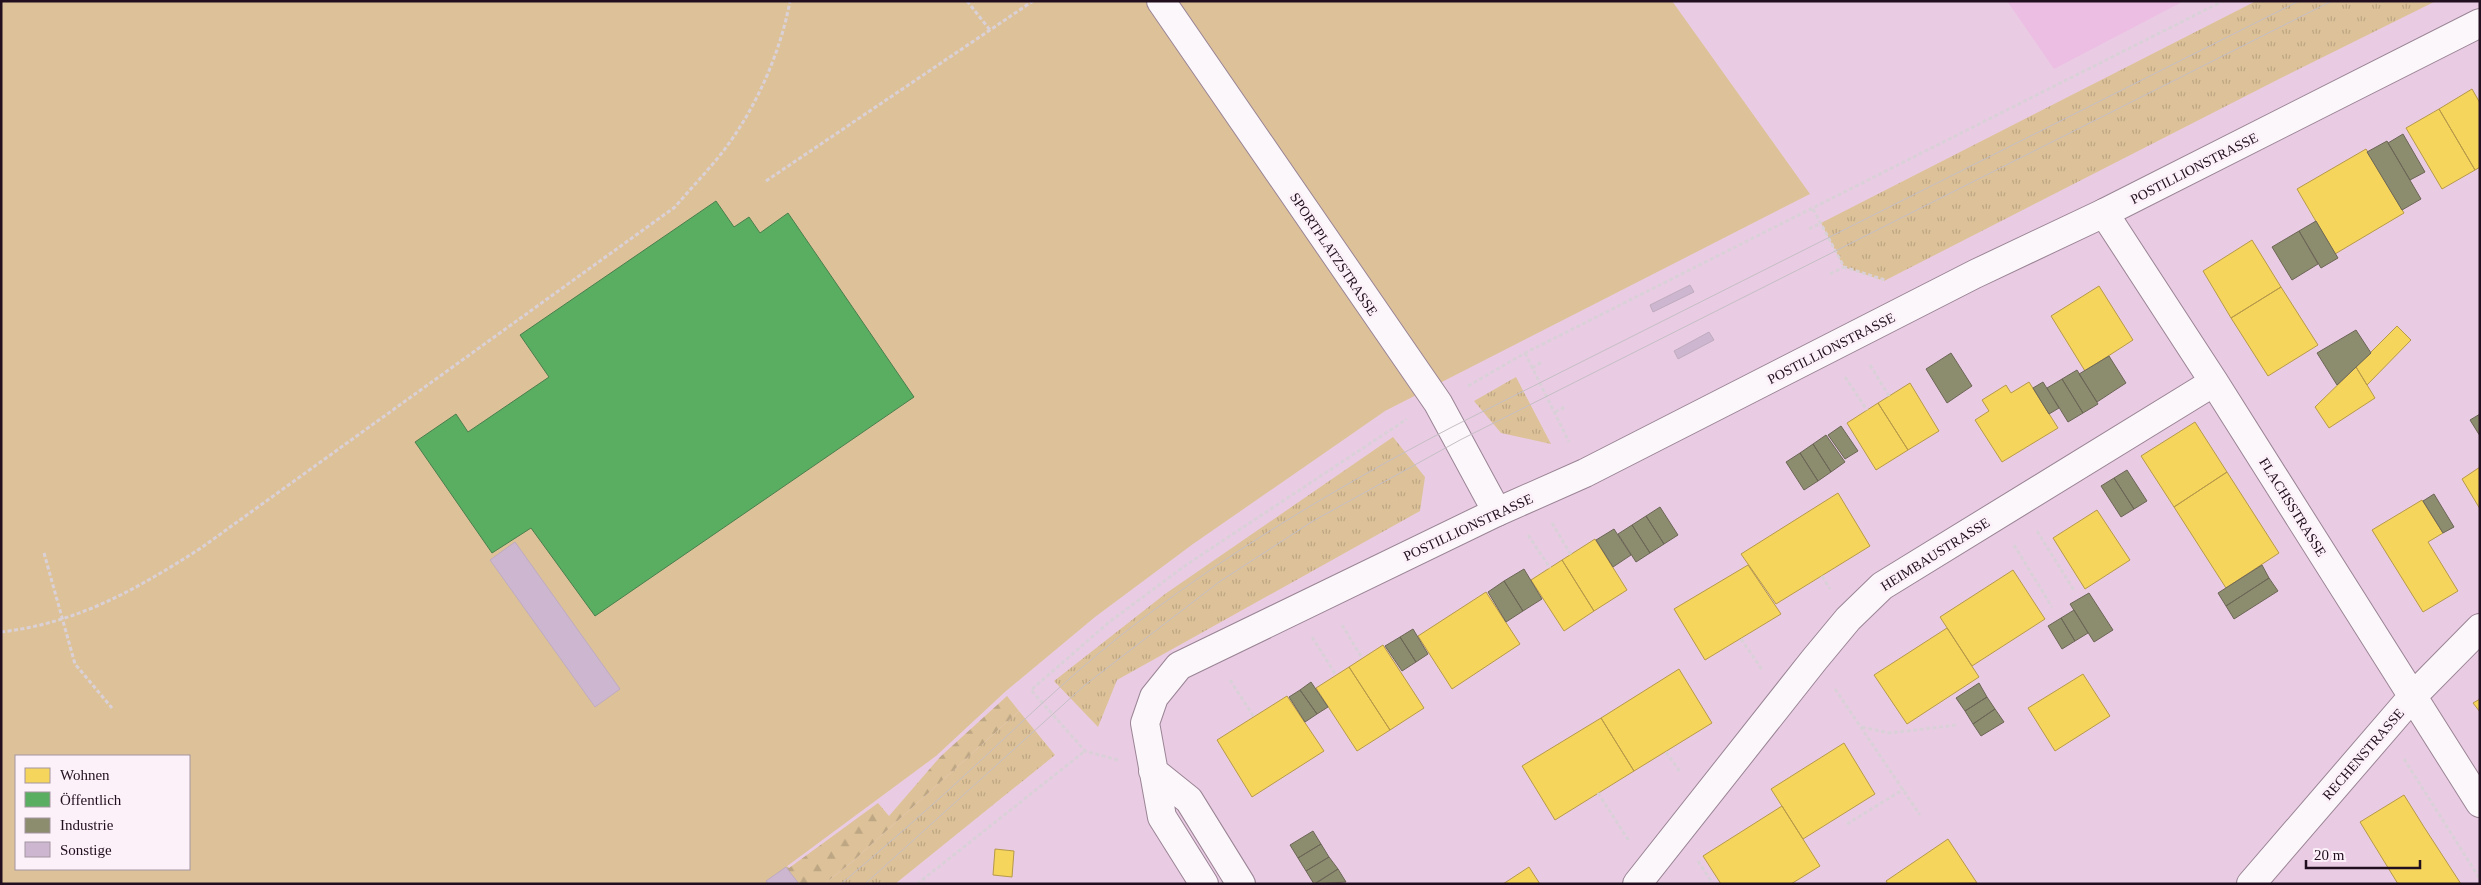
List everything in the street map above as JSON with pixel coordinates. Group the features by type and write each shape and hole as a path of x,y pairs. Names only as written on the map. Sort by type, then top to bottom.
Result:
{"street":[{"name":"SPORTPLATZSTRASSE","path":"1161,1 1438,403 1497,512"},
{"name":"POSTILLIONSTRASSE","path":"1153,771 1145,723 1154,697 1179,666 1497,512 1584,473 1975,274 2104,213 2480,23"},
{"name":"FLACHSSTRASSE","path":"2104,213 2214,382 2480,803"},
{"name":"HEIMBAUSTRASSE","path":"1643,877 1814,660 1848,620 1882,586 2214,382"},
{"name":"RECHENSTRASSE","path":"2251,884 2413,696 2480,628"},
{"path":"1153,771 1162,818 1204,884"},
{"path":"1153,771 1189,800 1241,884"}],"path":[{"path":"1,632 34,628 88,611 142,585 201,548 675,207 721,154 746,117 766,75 786,22 790,1"},
{"path":"968,1 990,30"},
{"path":"766,181 1033,1"},
{"path":"917,884 1085,751 1030,690 1108,623 1186,564 1393,427 1525,353 2223,1"},
{"path":"1813,209 1844,267 1884,281 1892,276"},
{"path":"1808,229 1821,223"},
{"path":"1830,274 1844,267"},
{"path":"1525,353 1584,473"},
{"path":"1532,368 1542,362"},
{"path":"1555,412 1566,407"},
{"path":"2007,509 2075,592"},
{"path":"2007,509 2052,606"},
{"path":"44,554 76,664 112,708"},
{"path":"1295,610 1336,675"},
{"path":"1212,650 1254,717"},
{"path":"1814,660 1862,727 1920,815"},
{"path":"1862,727 1889,733 1957,725"},
{"path":"2385,728 2480,879"},
{"path":"1847,824 1904,789"},
{"path":"1598,793 1643,877"}],"shaded area":[{"path":"2007,1 2184,1 2054,69"}],"green space":[{"path":"1,1 1672,1 1810,194 1385,411 1193,544 1095,617 1006,691 936,756 763,884 1,884"},
{"path":"2256,1 2436,1 1884,281 1844,267 1821,223"},
{"path":"1516,377 1551,444 1501,433 1474,401"},
{"path":"1393,437 1425,477 1420,511 1117,680 1098,727 1054,681 1165,594"},
{"path":"1007,696 1019,711 852,862 824,884 718,884 767,848 789,868 878,803 889,816 940,757"},
{"path":"1019,711 1055,755 895,884 824,884 852,862"}],"building: Wohnen":[{"path":"2472,89 2480,103 2480,167 2475,170 2439,109"},
{"path":"2439,109 2475,170 2442,189 2406,128"},
{"path":"2366,149 2404,213 2335,254 2297,189"},
{"path":"2252,240 2281,287 2231,318 2203,271"},
{"path":"2099,286 2133,340 2085,371 2051,316"},
{"path":"2281,287 2318,345 2268,376 2231,318"},
{"path":"2397,326 2411,340 2367,385 2356,367"},
{"path":"2356,367 2375,398 2329,428 2315,407"},
{"path":"2029,382 2058,428 2002,462 1975,420 1989,411 1982,400 2006,385 2011,393"},
{"path":"1910,383 1939,431 1908,450 1878,403"},
{"path":"1878,403 1908,450 1876,470 1847,423"},
{"path":"2195,422 2227,472 2174,507 2141,456"},
{"path":"2480,467 2480,509 2462,479"},
{"path":"2227,472 2279,553 2226,588 2174,507"},
{"path":"1838,493 1870,546 1776,604 1741,554"},
{"path":"2422,500 2443,533 2428,542 2458,591 2423,612 2372,530"},
{"path":"2097,510 2130,560 2085,589 2053,538"},
{"path":"1595,539 1627,590 1594,611 1562,560"},
{"path":"1562,560 1594,611 1564,631 1531,580"},
{"path":"1748,565 1781,614 1705,660 1674,609"},
{"path":"2013,570 2045,619 1972,666 1940,617"},
{"path":"1486,592 1520,644 1452,689 1418,636"},
{"path":"1947,628 1979,677 1907,724 1874,675"},
{"path":"1383,645 1424,708 1390,730 1349,667"},
{"path":"1349,667 1390,730 1357,751 1316,688"},
{"path":"1679,669 1712,723 1634,771 1601,718"},
{"path":"2083,674 2110,716 2055,751 2028,708"},
{"path":"1287,696 1324,751 1252,797 1217,740"},
{"path":"2480,699 2480,712 2473,703"},
{"path":"1601,718 1634,771 1555,820 1522,766"},
{"path":"1844,743 1875,794 1803,839 1771,789"},
{"path":"2404,795 2461,884 2398,884 2360,822"},
{"path":"1782,806 1820,866 1791,884 1721,884 1703,856"},
{"path":"1948,839 1977,883 1888,884 1886,881"},
{"path":"995,849 1014,851 1012,877 993,875"},
{"path":"1529,867 1540,884 1503,884"}],"building: Öffentlich":[{"path":"716,201 734,227 749,217 760,233 788,213 914,397 595,616 531,528 492,553 415,442 456,414 468,432 549,377 520,335"}],"building: Industrie":[{"path":"2403,134 2425,172 2410,180 2388,143"},
{"path":"2387,141 2421,199 2402,210 2367,152"},
{"path":"2316,221 2338,258 2321,268 2299,231"},
{"path":"2299,231 2318,264 2292,280 2272,247"},
{"path":"2356,330 2371,353 2337,385 2317,353"},
{"path":"1951,353 1972,386 1947,403 1926,369"},
{"path":"2109,356 2126,383 2097,402 2079,374"},
{"path":"2077,370 2098,404 2083,413 2062,379"},
{"path":"2062,379 2083,413 2068,422 2047,388"},
{"path":"2043,382 2059,408 2049,414 2033,388"},
{"path":"2480,414 2480,436 2470,420"},
{"path":"1841,426 1858,451 1845,459 1828,435"},
{"path":"1826,435 1845,462 1831,472 1813,444"},
{"path":"1813,444 1831,472 1818,481 1800,453"},
{"path":"1800,453 1818,481 1804,490 1786,462"},
{"path":"2127,470 2147,501 2134,509 2114,478"},
{"path":"2114,478 2134,509 2121,517 2101,486"},
{"path":"2434,494 2454,527 2443,533 2423,501"},
{"path":"1660,507 1678,535 1664,544 1646,516"},
{"path":"1646,516 1664,544 1650,553 1632,525"},
{"path":"1632,525 1650,553 1636,562 1618,534"},
{"path":"1614,529 1631,555 1613,567 1596,540"},
{"path":"2262,565 2269,578 2226,606 2218,593"},
{"path":"1524,569 1542,599 1523,611 1504,581"},
{"path":"2269,578 2278,591 2234,619 2226,606"},
{"path":"1504,581 1523,611 1506,622 1488,592"},
{"path":"2089,593 2113,630 2094,642 2070,604"},
{"path":"2074,610 2088,633 2075,641 2061,618"},
{"path":"2061,618 2075,641 2062,649 2048,626"},
{"path":"1413,629 1428,654 1416,662 1400,637"},
{"path":"1400,637 1416,662 1402,671 1385,646"},
{"path":"1311,682 1328,707 1317,714 1300,690"},
{"path":"1979,683 1987,697 1965,711 1956,698"},
{"path":"1300,690 1317,714 1305,722 1289,697"},
{"path":"1987,697 1995,709 1973,724 1965,711"},
{"path":"1995,709 2004,722 1981,736 1973,724"},
{"path":"1313,831 1321,844 1298,858 1290,845"},
{"path":"1321,844 1329,857 1306,871 1298,858"},
{"path":"1329,857 1338,869 1314,884 1306,871"},
{"path":"1338,869 1346,882 1315,884"}],"building: Sonstige":[{"path":"1690,285 1694,292 1653,312 1650,305"},
{"path":"1709,332 1714,340 1678,359 1674,351"},
{"path":"515,542 620,689 595,707 490,560"},
{"path":"786,867 799,884 768,884 766,881"}],"tram line":[{"path":"841,884 927,810 1047,698 1101,651 1200,577 1323,498 1452,427 2299,1"},
{"path":"865,884 1085,685 1219,582 1313,521 1460,440 2332,1"}]}
